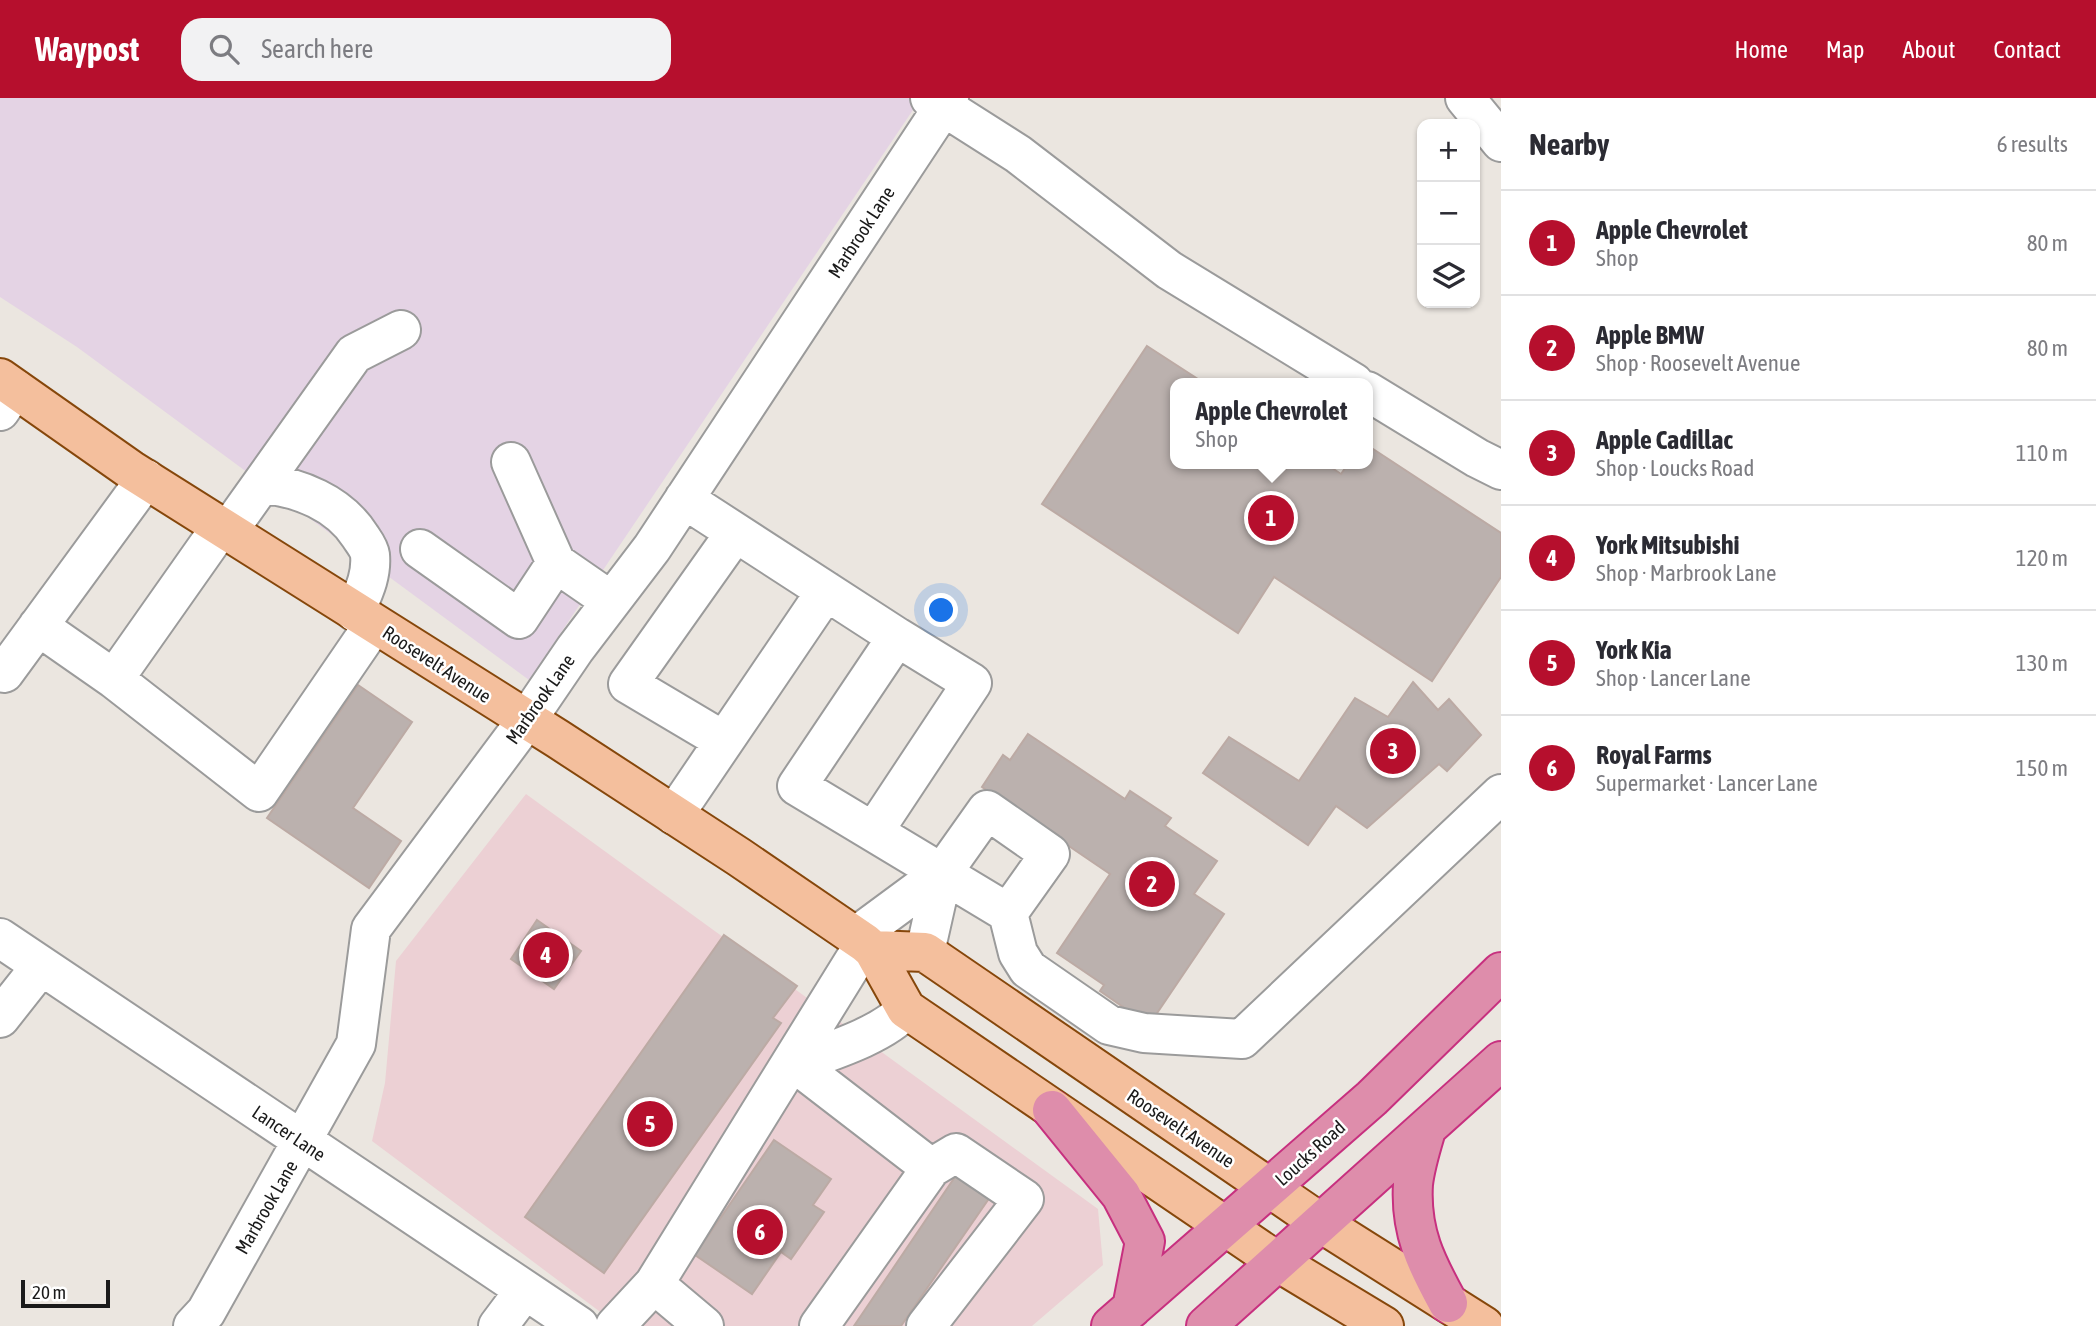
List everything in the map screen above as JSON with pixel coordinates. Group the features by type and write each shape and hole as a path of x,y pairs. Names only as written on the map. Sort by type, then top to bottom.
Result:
{"highway":[{"name":"Loucks Road","path":"1122,1317 1372,1098 1501,972"},
{"path":"1206,1326 1501,1061"},
{"path":"1052,1110 1121,1195 1145,1241 1122,1317"},
{"path":"1426,1130 1413,1182 1413,1213 1425,1261 1448,1303"}],"main road":[{"name":"Roosevelt Avenue","path":"5,393 146,479 674,815 864,943 906,1009 1278,1262 1384,1326"},
{"path":"864,943 925,952"},
{"name":"Roosevelt Avenue","path":"925,952 1270,1189 1484,1326"}],"street":[{"path":"1465,98 1501,142"},
{"path":"941,101 1018,154 1169,270 1346,378"},
{"name":"Marbrook Lane","path":"193,1326 206,1312 356,1044 371,929 526,721 575,649 648,554 941,101"},
{"path":"114,679 224,529 261,484 354,354 401,330"},
{"path":"1373,395 1501,470"},
{"path":"511,461 556,563 611,601"},
{"path":"0,670 4,673 146,479"},
{"path":"38,626 114,679 259,792 364,618 370,551 351,522 318,499 286,486 261,484"},
{"path":"684,499 972,683 874,831"},
{"path":"724,741 628,684 735,533"},
{"path":"421,549 519,619 556,563"},
{"path":"674,815 827,591"},
{"path":"897,636 797,786 1008,913 1018,953 1028,969 1109,1025 1144,1033 1242,1039 1501,794"},
{"path":"615,1326 653,1284 794,1063 864,943 943,872 988,810 1050,853 1008,913"},
{"path":"925,952 943,872"},
{"name":"Lancer Lane","path":"0,938 579,1326"},
{"path":"0,1018 41,966"},
{"path":"794,1063 843,1047 899,1018 906,1009"},
{"path":"794,1063 931,1168"},
{"path":"819,1326 931,1168 956,1153 1024,1199 926,1326"},
{"path":"653,1284 704,1326"},
{"path":"498,1326 525,1290"}],"shaded area":[{"path":"0,98 921,98 529,680 77,347 0,297"},
{"path":"526,794 1098,1209 1103,1265 1032,1326 619,1326 372,1141 385,1083 396,961"}],"building":[{"path":"1147,346 1196,378 1170,378 1170,469 1334,469 1341,474 1344,469 1373,469 1373,449 1501,533 1501,577 1432,681 1274,577 1238,633 1042,504"},
{"path":"1413,682 1438,710 1449,699 1481,735 1447,771 1439,764 1367,828 1336,806 1308,845 1203,773 1229,737 1299,781 1355,698 1388,717"},
{"path":"358,685 412,722 353,808 401,841 369,888 267,818"},
{"path":"1028,734 1125,799 1130,791 1171,818 1165,826 1217,861 1194,894 1224,914 1149,1025 1100,991 1104,985 1057,953 1110,874 982,787 1003,755 1010,760"},
{"path":"537,920 581,951 554,989 511,959"},
{"path":"724,935 797,986 773,1018 781,1023 604,1273 525,1217"},
{"path":"774,1140 831,1179 813,1205 824,1212 791,1259 781,1252 752,1294 695,1255"},
{"path":"957,1174 990,1197 901,1326 854,1326"}],"place":[{"name":"Apple Chevrolet","path":"1271,518"},
{"name":"Apple Cadillac","path":"1393,751"},
{"name":"Apple BMW","path":"1152,884"},
{"name":"York Mitsubishi","path":"546,955"},
{"name":"York Kia","path":"650,1124"},
{"name":"Royal Farms","path":"760,1232"}]}
